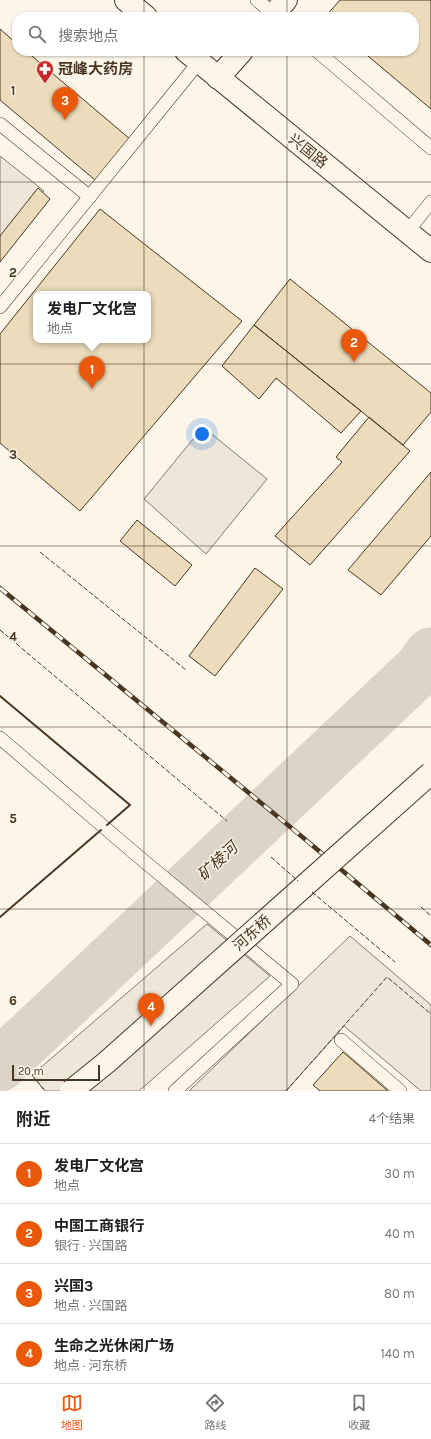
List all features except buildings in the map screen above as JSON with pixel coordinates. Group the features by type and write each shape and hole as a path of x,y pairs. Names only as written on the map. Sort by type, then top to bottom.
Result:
{"main road":[{"path":"126,0 140,12"},
{"name":"兴国路","path":"193,56 431,251"},
{"path":"218,78 238,56"},
{"name":"河东桥","path":"71,1091 107,1062 431,774"}],"lane":[{"path":"257,0 277,12"},
{"path":"0,307 90,197 193,56"},
{"path":"323,56 431,148"},
{"path":"0,124 90,197"},
{"path":"407,232 431,202"},
{"path":"0,738 292,984 176,1091"},
{"path":"341,1040 400,1091"}],"shaded area":[{"path":"0,156 44,191 0,246"},
{"path":"203,427 267,479 206,554 144,499"},
{"path":"207,924 270,976 139,1091 45,1091 32,1075"},
{"path":"350,936 431,1005 431,1091 421,1091 344,1026 286,1091 189,1091"}],"waterway":[{"name":"矿棱河","path":"0,1065 421,668 431,654"}],"railway":[{"path":"0,588 431,945"}],"fence":[{"path":"40,552 186,670"},
{"path":"0,630 227,821"},
{"path":"271,857 298,881"},
{"path":"312,892 395,962"},
{"path":"421,907 431,916"},
{"path":"286,1091 387,977 431,1014"},
{"path":"32,1075 45,1091"}],"wall":[{"path":"0,696 130,805 107,825"},
{"path":"0,917 101,830"}],"place":[{"name":"冠峰大药房","path":"45,84"},
{"name":"兴国3","path":"65,120"},
{"name":"中国工商银行","path":"354,362"},
{"name":"发电厂文化宫","path":"92,389"},
{"name":"生命之光休闲广场","path":"151,1026"}]}
